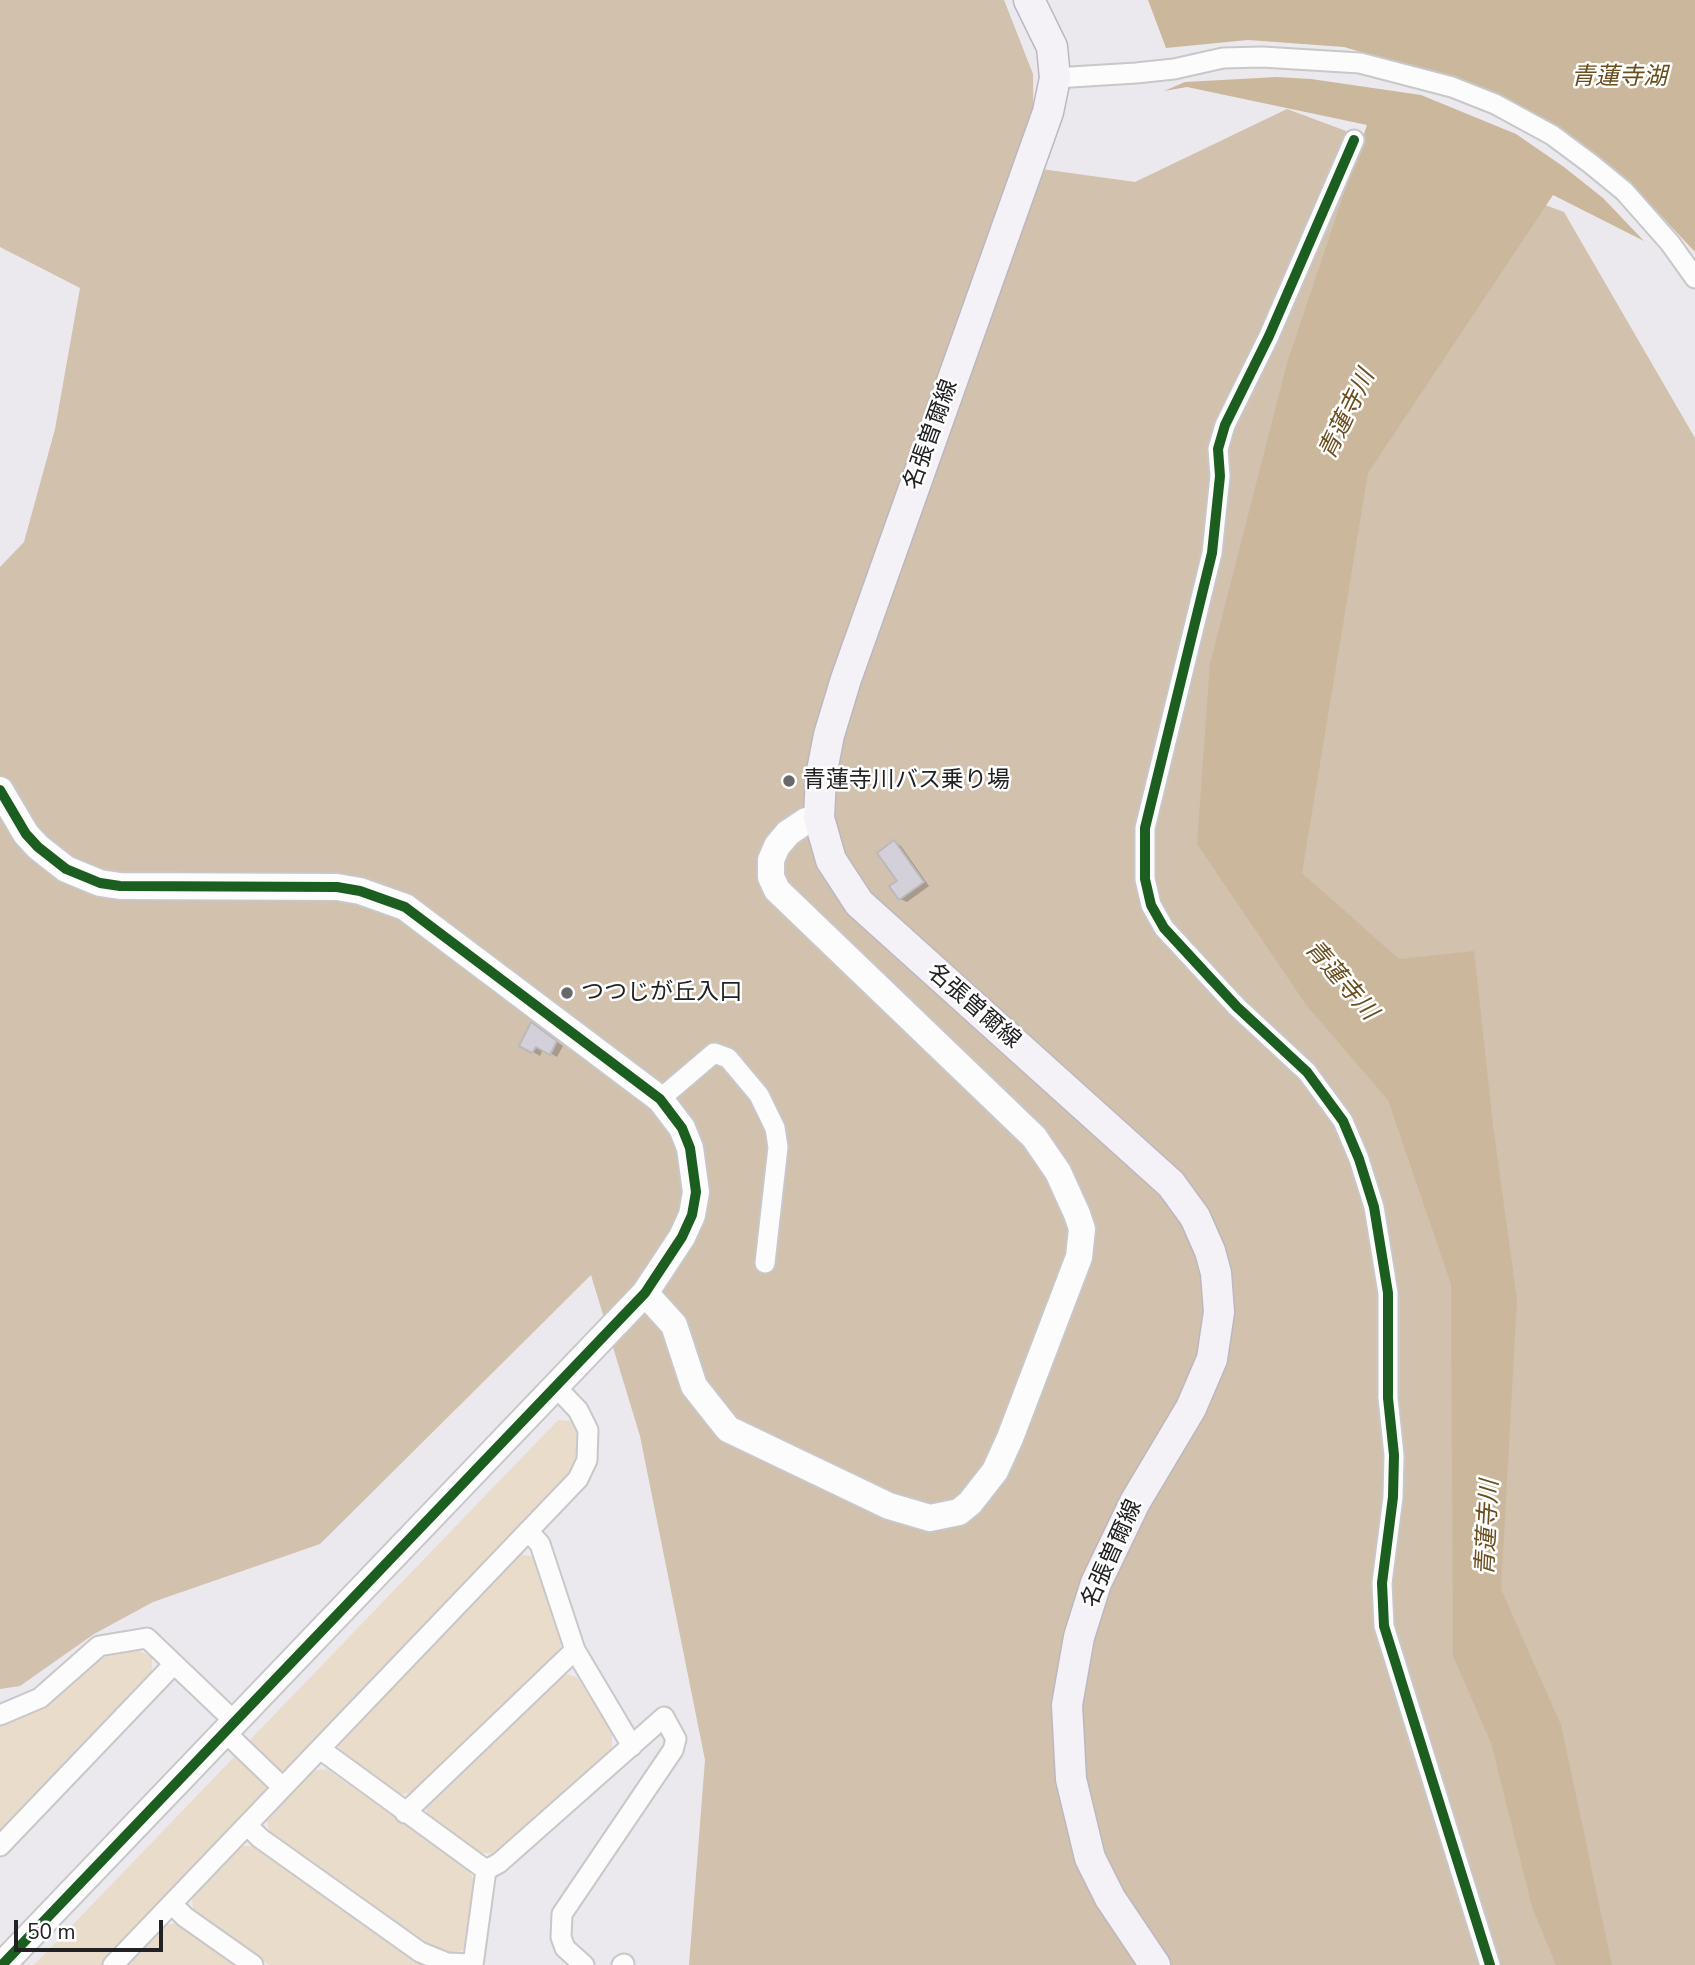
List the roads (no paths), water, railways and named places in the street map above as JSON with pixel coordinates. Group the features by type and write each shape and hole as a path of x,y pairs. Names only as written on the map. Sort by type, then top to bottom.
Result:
{"main road":[{"name":"名張曽爾線","path":"1029,0 1052,47 1055,78 1048,112 846,679 829,734 820,786 819,818 831,860 859,903 1171,1184 1195,1217 1210,1251 1216,1273 1219,1312 1212,1359 1191,1408 1135,1502 1096,1583 1073,1661 1067,1705 1071,1779 1090,1858 1110,1898 1155,1965"}],"street":[{"path":"1055,78 1174,69 1223,58 1262,57 1360,63 1416,76 1495,104 1552,135 1623,191 1670,243 1695,278"},
{"path":"1354,140 1269,336 1225,425 1218,449 1220,476 1212,553 1145,828 1144,879 1151,905 1164,928 1237,1007 1307,1072 1343,1121 1359,1159 1374,1207 1388,1293 1388,1398 1394,1455 1393,1497 1382,1583 1384,1626 1490,1965"},
{"path":"0,790 22,827 38,847 66,869 100,883 120,886 337,887 360,891 405,907 660,1099 682,1128 690,1148 696,1192 692,1215 682,1237 645,1293 2,1965"},
{"path":"645,1293 674,1325 694,1386 728,1429 889,1506 930,1517 959,1512 970,1503 995,1471 1079,1257 1082,1229 1077,1214 1058,1172 1034,1137 777,890 771,877 771,860 776,846 788,833 806,821 819,818"},
{"path":"660,1099 714,1053 728,1058 759,1095 775,1128 778,1147 765,1263"},
{"path":"113,1965 578,1479 587,1460 589,1440 584,1420 555,1387"},
{"path":"528,1531 540,1544 575,1650 632,1746"},
{"path":"0,1714 40,1698 99,1646 147,1638 174,1664 276,1782"},
{"path":"405,1812 575,1650"},
{"path":"0,1846 174,1664"},
{"path":"486,1870 499,1863 664,1717 676,1739 673,1750 562,1914 561,1937 565,1948 584,1965"},
{"path":"320,1749 486,1870"},
{"path":"247,1825 260,1838 430,1958 447,1963 472,1964 486,1870"},
{"path":"172,1904 185,1917 253,1965"}],"water":[{"name":"青蓮寺湖","path":"1148,0 1695,0 1695,252 1636,189 1564,132 1452,79 1344,47 1248,40 1166,48"},
{"name":"青蓮寺川","path":"1277,77 1311,79 1421,95 1516,134 1603,198 1644,241 1553,195 1368,473 1302,873 1399,959 1474,951 1493,1125 1517,1300 1501,1589 1561,1725 1612,1965 1556,1965 1532,1907 1491,1743 1453,1656 1451,1284 1388,1100 1307,1006 1197,844 1210,664 1287,363 1367,125 1187,87 1164,91 1185,82"}],"place":[{"name":"青蓮寺川バス乗り場","path":"789,781"},
{"name":"つつじが丘入口","path":"567,993"}]}
